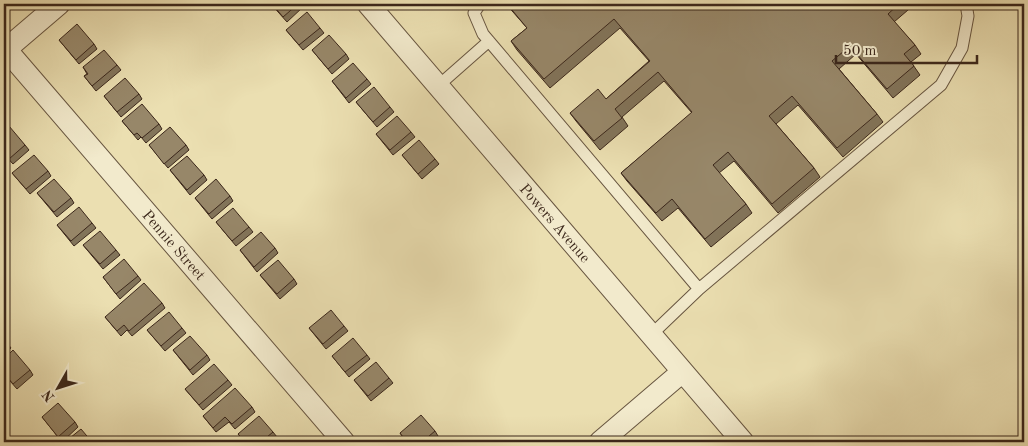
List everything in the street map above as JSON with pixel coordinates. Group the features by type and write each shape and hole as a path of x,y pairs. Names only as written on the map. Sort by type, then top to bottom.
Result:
{"street":[{"path":"4,49 59,4"},
{"name":"Powers Avenue","path":"368,4 743,442"},
{"name":"Pennie Street","path":"4,49 344,442"},
{"path":"600,442 682,372"}],"lane":[{"path":"480,4 474,13 483,34 700,289"},
{"path":"651,335 700,289 941,86 962,48 968,16 966,4"},
{"path":"438,86 489,41"}],"building":[{"path":"272,4 298,4 283,17"},
{"path":"507,4 899,4 888,14 915,45 904,54 914,66 887,89 850,46 832,61 877,114 837,148 792,96 769,116 814,168 772,204 728,152 713,165 746,204 705,239 672,199 656,213 621,173 692,112 658,72 615,109 622,118 594,141 570,113 598,89 606,99 650,61 614,19 544,79 511,41 527,28"},
{"path":"307,12 320,28 299,45 286,30"},
{"path":"77,24 94,44 76,60 59,40"},
{"path":"329,35 346,54 328,69 312,50"},
{"path":"104,50 117,65 92,86 84,76 88,74 83,67"},
{"path":"353,63 367,79 346,98 332,81"},
{"path":"125,78 139,94 117,112 104,96"},
{"path":"374,87 390,107 373,122 356,102"},
{"path":"142,104 159,124 142,138 137,133 134,135 122,121"},
{"path":"397,116 411,132 390,150 376,134"},
{"path":"9,126 25,145 9,159 4,153 4,130"},
{"path":"170,127 186,145 164,164 149,145"},
{"path":"419,140 435,159 418,174 402,155"},
{"path":"34,155 48,171 26,189 12,173"},
{"path":"187,156 204,175 187,190 170,170"},
{"path":"54,179 71,198 54,212 37,193"},
{"path":"216,179 230,196 209,214 195,198"},
{"path":"79,207 92,223 71,241 57,225"},
{"path":"233,208 249,227 232,241 216,222"},
{"path":"100,231 116,250 100,264 83,245"},
{"path":"261,232 275,248 254,267 240,250"},
{"path":"124,259 138,276 116,294 103,277"},
{"path":"278,260 294,279 277,294 260,275"},
{"path":"144,283 162,303 129,331 124,325 117,331 105,317"},
{"path":"331,310 344,326 323,344 309,328"},
{"path":"169,312 182,328 161,346 147,330"},
{"path":"190,336 207,355 190,370 173,350"},
{"path":"353,338 367,355 345,372 332,356"},
{"path":"13,350 30,370 13,384 4,373 4,359"},
{"path":"376,362 389,378 368,396 354,380"},
{"path":"214,364 228,380 199,405 185,389"},
{"path":"235,388 252,407 232,424 225,417 213,428 203,416"},
{"path":"58,403 75,422 58,437 42,417"},
{"path":"421,415 435,431 422,442 407,442 400,433"},
{"path":"259,416 273,432 261,442 245,442 238,434"},
{"path":"81,429 92,442 65,442"}],"waterway":[{"path":"1022,4 1024,14"}]}
